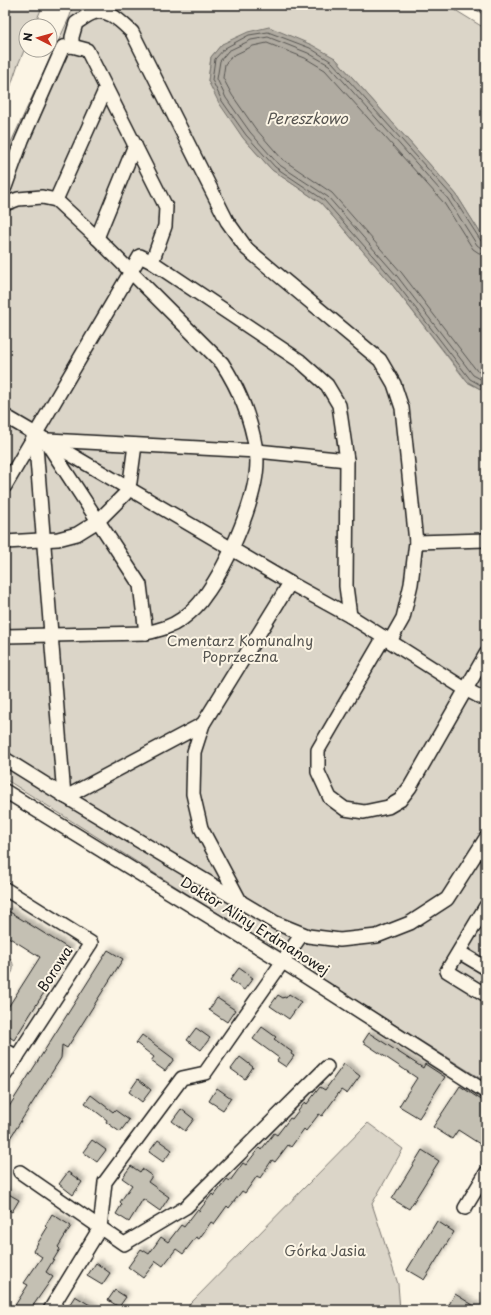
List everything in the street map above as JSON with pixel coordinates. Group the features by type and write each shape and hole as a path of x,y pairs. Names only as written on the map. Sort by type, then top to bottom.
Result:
{"street":[{"path":"72,46 72,37 76,23 94,12 108,13 132,32 227,221 247,249 380,360 394,384 402,408 416,542 411,584 403,618 387,639 318,750 318,772 330,798 345,809 364,812 388,807 400,800 410,787 486,654"},
{"path":"5,187 22,140 63,47 72,46 87,50 166,207 165,226 152,262"},
{"path":"56,200 106,88"},
{"path":"97,238 135,145"},
{"path":"5,204 18,199 42,197 56,200 131,271 222,363 233,380 243,402 257,451 256,479 250,502 231,549 216,580 203,599 183,619 166,628 146,633 5,636"},
{"path":"5,486 40,437 140,256 152,262 300,361 327,385 339,405 347,460 346,586 350,616"},
{"path":"5,416 290,584 350,616 465,689 486,700"},
{"path":"40,437 136,445 257,451 347,460"},
{"path":"40,437 140,585 146,633"},
{"path":"40,437 44,540 65,796"},
{"path":"5,542 58,539 77,534 98,521 125,494 128,488 136,445"},
{"path":"416,542 486,540"},
{"path":"241,902 201,828 193,794 194,752 203,724 290,584"},
{"path":"65,796 203,724"},
{"path":"5,759 276,923 308,936 340,940 377,936 410,923 447,899 486,838"},
{"name":"Doktor Aliny Erdmanowej","path":"5,791 283,962 486,1092"},
{"name":"Borowa","path":"5,889 91,943 5,1076"},
{"path":"485,992 446,971 486,906"},
{"path":"50,1310 100,1228 105,1182 182,1078 205,1073 302,934"},
{"path":"459,952 486,968"},
{"path":"5,1050 17,1057"},
{"path":"20,1172 124,1244 186,1207 326,1067"},
{"path":"465,1208 486,1173"}],"green space":[{"path":"5,5 43,5 37,18 18,18 18,58 21,58 5,103"},
{"name":"Cmentarz Komunalny Poprzeczna","path":"73,5 447,5 486,29 486,242 456,194 335,58 222,44 211,57 208,81 243,138 272,170 321,203 390,282 467,382 486,392 486,1082 5,779 5,155 50,58 58,58 58,42 70,16"},
{"path":"468,5 486,5 486,16"},
{"path":"5,955 9,957 13,963 13,971 9,977 5,979"},
{"name":"Górka Jasia","path":"368,1123 403,1149 372,1204 398,1284 400,1310 197,1310 189,1305"}],"water":[{"name":"Pereszkowo","path":"269,27 312,45 335,58 456,194 486,242 486,392 468,382 390,282 321,203 272,170 243,138 219,103 208,81 211,57 222,44 248,32"}],"building":[{"path":"5,909 71,950 14,1040 5,1034 5,1012 40,957 5,935"},
{"path":"108,950 123,959 67,1048 62,1045 61,1058 5,1146 5,1113"},
{"path":"239,968 253,978 244,990 230,980"},
{"path":"289,994 301,1002 289,1019 270,1006 278,995 286,998"},
{"path":"217,998 235,1010 227,1022 209,1010"},
{"path":"262,1027 276,1037 274,1039 292,1052 291,1054 294,1056 286,1067 277,1061 279,1058 253,1039"},
{"path":"196,1028 210,1038 201,1050 187,1040"},
{"path":"369,1033 423,1068 425,1064 445,1077 419,1118 399,1106 417,1078 363,1042"},
{"path":"142,1035 174,1059 165,1071 151,1061 154,1057 136,1043"},
{"path":"240,1057 253,1067 245,1079 231,1069"},
{"path":"344,1064 360,1076 347,1094 341,1090 322,1116 319,1114 306,1131 304,1129 291,1147 288,1145 275,1162 272,1160 260,1178 257,1176 245,1193 242,1191 229,1208 227,1206 214,1224 211,1222 199,1239 196,1237 183,1254 176,1249 163,1266 156,1261 143,1278 128,1267 141,1249 149,1254 161,1237 168,1242 181,1225 184,1227 212,1194 214,1196 227,1179 230,1181 243,1163 246,1165 259,1148 261,1150 274,1133 277,1135 305,1102 307,1104 320,1087 325,1090"},
{"path":"138,1079 151,1090 142,1102 129,1092"},
{"path":"460,1086 486,1103 486,1148 458,1130 452,1139 433,1127"},
{"path":"217,1088 231,1098 223,1110 209,1101"},
{"path":"91,1095 113,1112 115,1110 129,1120 120,1132 106,1122 107,1120 85,1103"},
{"path":"181,1109 194,1119 185,1131 172,1121"},
{"path":"92,1140 106,1150 97,1162 83,1152"},
{"path":"158,1140 172,1150 163,1162 149,1152"},
{"path":"422,1150 439,1161 409,1209 392,1199"},
{"path":"131,1166 140,1172 142,1169 152,1176 148,1182 169,1197 160,1211 143,1199 129,1222 116,1214 122,1204 120,1202 132,1185 122,1178"},
{"path":"68,1172 82,1182 73,1195 59,1184"},
{"path":"5,1192 19,1200 12,1212 5,1208"},
{"path":"52,1214 71,1226 58,1247 60,1249 46,1272 53,1277 30,1310 12,1310 28,1285 24,1283 42,1257 33,1251 47,1228 45,1226"},
{"path":"437,1221 454,1232 424,1280 407,1270"},
{"path":"96,1263 110,1273 102,1285 87,1276"},
{"path":"115,1290 126,1297 119,1307 108,1300"},
{"path":"455,1294 481,1310 446,1310"},
{"path":"75,1296 98,1310 66,1310"}]}
